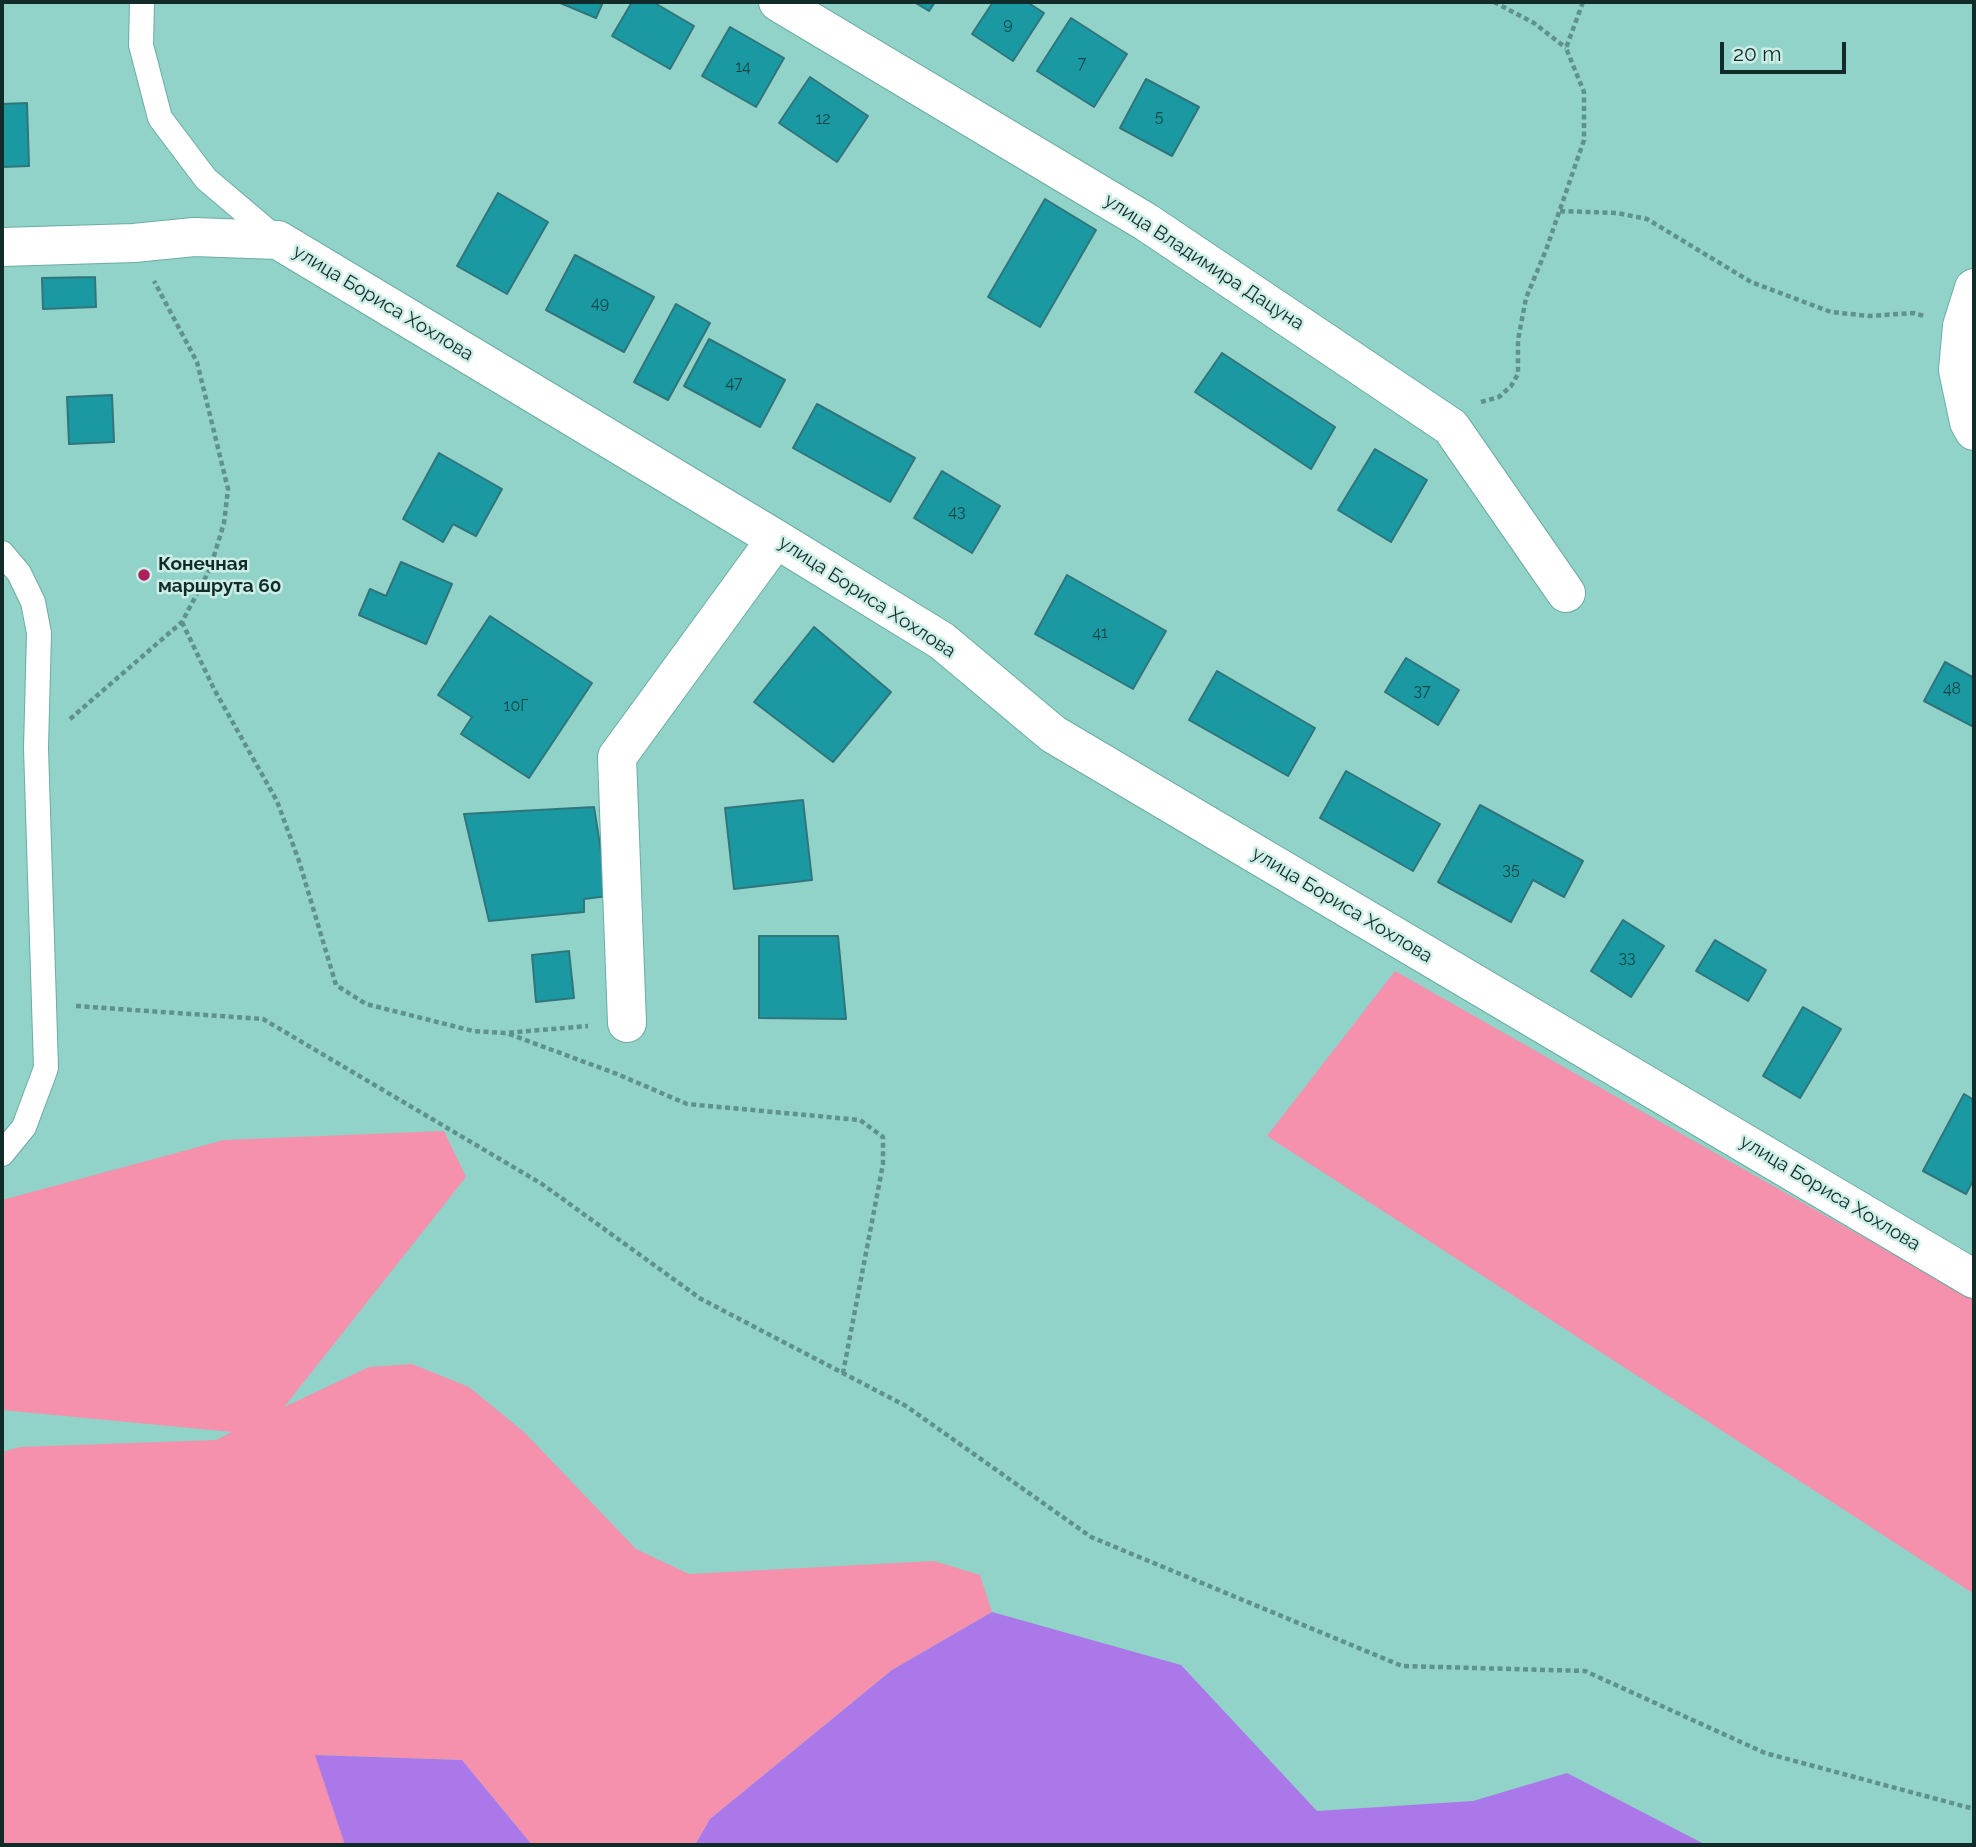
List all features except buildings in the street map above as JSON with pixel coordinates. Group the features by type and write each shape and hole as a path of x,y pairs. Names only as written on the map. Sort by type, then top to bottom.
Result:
{"street":[{"name":"улица Владимира Дацуна","path":"778,2 1146,222 1451,427 1566,593"},
{"name":"улица Бориса Хохлова","path":"2,247 134,243 194,237 278,240 942,640 1053,734 1974,1279"},
{"path":"1974,288 1962,326 1958,370 1969,422 1974,431"},
{"path":"628,1023 617,757 776,539"}],"lane":[{"path":"142,2 141,45 160,118 206,179 278,240"},
{"path":"2,553 19,573 33,601 38,632 36,748 46,1068 24,1127 2,1154"}],"path":[{"path":"1451,427 1478,403 1499,397 1511,386 1518,374 1518,340 1526,298 1584,140 1584,92 1566,48 1534,23 1494,2"},
{"path":"1566,48 1583,2"},
{"path":"1560,211 1616,213 1647,219 1751,282 1831,312 1869,316 1913,313 1962,326"},
{"path":"36,748 182,622 210,569 224,523 228,489 197,362 134,243"},
{"path":"182,622 214,689 277,801 299,862 336,985 366,1004 472,1031 505,1033 628,1023"},
{"path":"44,1003 263,1019 542,1184 701,1299 906,1406 1091,1537 1402,1666 1585,1671 1765,1753 1974,1808"},
{"path":"505,1033 617,1074 687,1104 860,1119 883,1137 883,1164 843,1373"}],"shaded area":[{"path":"1395,971 1974,1300 1974,1594 1267,1136"},
{"path":"444,1131 466,1177 284,1407 369,1367 412,1364 469,1387 524,1432 636,1549 689,1574 934,1561 980,1575 992,1612 892,1670 710,1819 695,1845 532,1845 462,1760 316,1755 345,1845 2,1845 2,1452 20,1447 216,1440 232,1432 2,1410 2,1200 224,1140"},
{"path":"992,1612 1181,1665 1317,1811 1473,1801 1567,1773 1706,1845 695,1845 710,1819 892,1670"},
{"path":"315,1755 462,1760 532,1845 345,1845"}],"place":[{"name":"Конечная маршрута 60","path":"144,575"}]}
